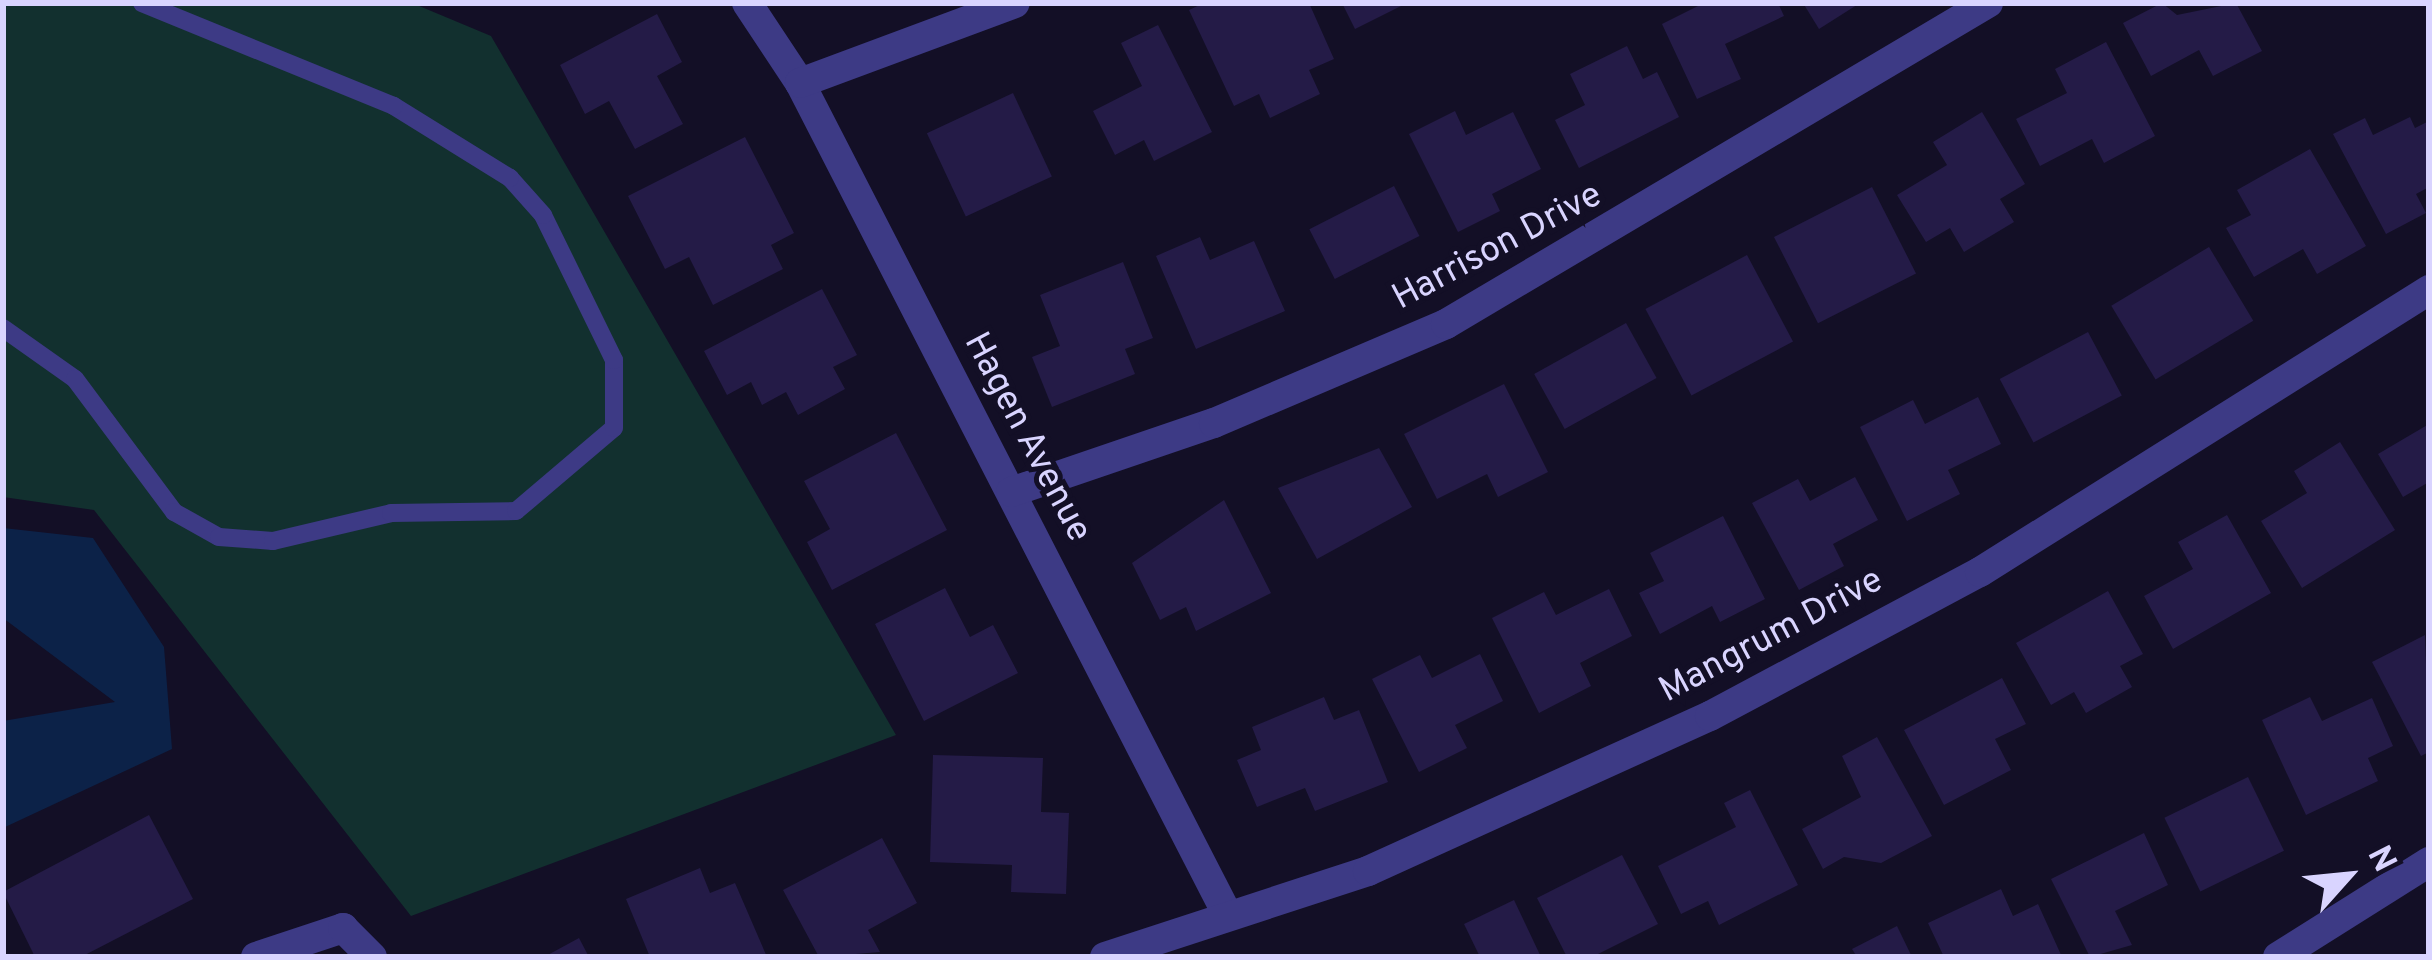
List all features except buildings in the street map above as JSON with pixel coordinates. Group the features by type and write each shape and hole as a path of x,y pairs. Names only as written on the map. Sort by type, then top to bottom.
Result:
{"street":[{"name":"Hagen Avenue","path":"747,3 800,83 1227,914"},
{"path":"800,83 1015,3"},
{"name":"Harrison Drive","path":"1012,492 1214,423 1447,324 1988,3"},
{"name":"Mangrum Drive","path":"1105,957 1368,871 1710,716 1980,572 2429,290"},
{"path":"2278,957 2429,862"},
{"path":"256,957 343,928 372,957"}],"lane":[{"path":"3,328 75,380 174,512 219,537 273,541 391,513 516,511 614,428 614,360 543,215 510,178 394,106 142,3"}],"green space":[{"path":"3,3 412,3 491,36 896,735 411,916 94,510 3,497"}],"water":[{"path":"3,528 93,538 164,647 172,749 3,828 3,721 115,702 3,618"}]}
